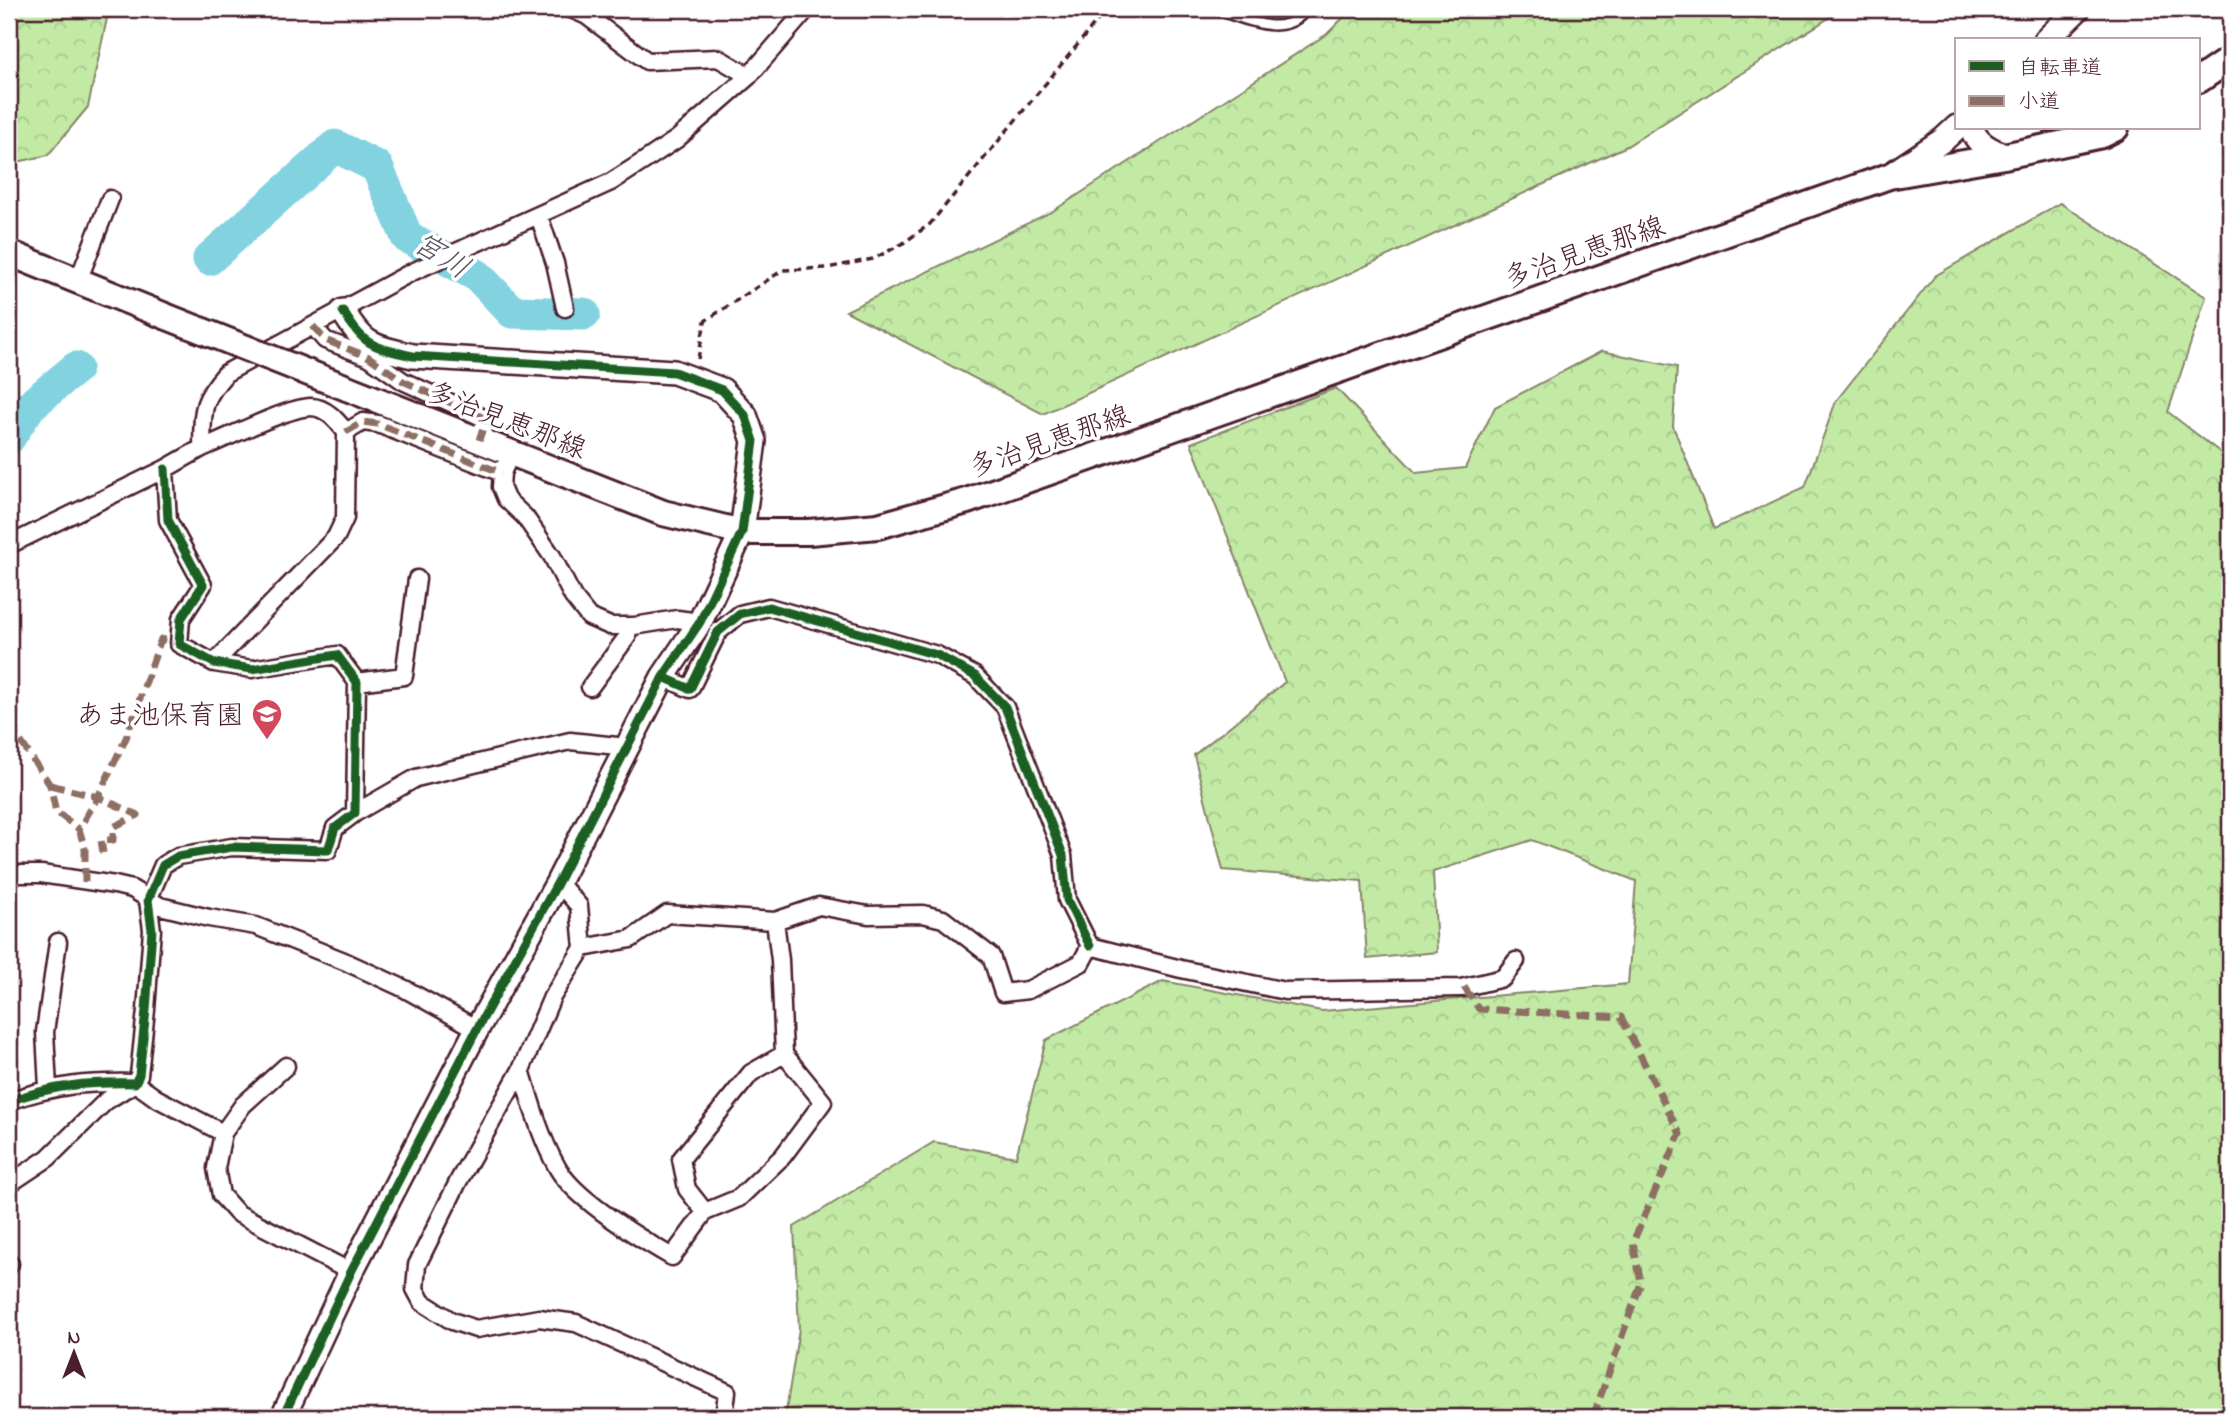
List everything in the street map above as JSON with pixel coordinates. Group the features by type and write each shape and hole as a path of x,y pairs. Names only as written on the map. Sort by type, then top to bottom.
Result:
{"main road":[{"path":"2200,79 2230,59"},
{"name":"多治見恵那線","path":"9,253 479,440 506,463 663,513 742,532 809,532 878,526 967,500 1889,176 2004,156 2102,135 2112,130"}],"street":[{"path":"571,9 587,16 646,61 718,58 748,76"},
{"path":"202,448 203,410 209,392 226,373 410,272 611,182 645,161 677,139 748,76 807,9"},
{"path":"2048,38 2078,9"},
{"path":"1889,176 1955,129"},
{"path":"1973,130 1984,146 2004,156"},
{"path":"78,281 110,199"},
{"path":"539,216 555,263 565,308"},
{"path":"283,1417 351,1272 477,1029 558,882 663,677 700,622 742,532 754,441 745,415 722,390 695,378 674,372 413,356 374,347 363,340 343,311"},
{"path":"313,327 325,340 369,357 403,381 486,419 479,440"},
{"path":"9,545 165,469 202,448 291,411 313,407 333,416 346,432 345,518 336,537 214,663"},
{"path":"346,432 363,422 378,424 506,463 501,488 506,499 524,517 552,556 573,597 589,617 610,626 677,619 700,622"},
{"path":"165,469 168,520 203,584 181,618 179,644 214,663 252,669 337,655 357,682 355,813"},
{"path":"357,682 404,676 417,579"},
{"path":"663,677 690,689 718,632 740,614 769,607 937,655 975,676 1006,708 1063,855 1067,900 1090,946 1285,991 1461,988 1503,978 1516,961"},
{"path":"590,687 626,637 628,626"},
{"path":"9,1184 48,1158 106,1101 135,1083 139,1075 152,930 148,900 163,865 178,856 232,847 328,850 335,828 355,813 416,778 570,741 627,747"},
{"path":"9,874 41,874 115,885 132,889 160,906 256,926 295,940 405,989 477,1029"},
{"path":"558,882 579,906 583,948 552,997 521,1070 459,1180 417,1265 415,1289 422,1302 452,1321 476,1329 539,1318 576,1323 727,1392 724,1417"},
{"path":"583,948 631,939 667,914 775,922 819,906 868,915 923,914 943,919 991,956 1003,993 1028,990 1081,963 1090,946"},
{"path":"521,1070 557,1169 581,1194 640,1238 672,1257 705,1212 739,1198 783,1156 823,1102 783,1054 780,960 775,922"},
{"path":"48,1088 46,1032 58,942"},
{"path":"705,1212 687,1189 681,1159 751,1073 783,1054"},
{"path":"286,1066 243,1105 223,1133 216,1168 221,1195 237,1213 351,1272"},
{"path":"9,1101 48,1088 95,1082 135,1083 156,1098 223,1133"}],"lane":[{"path":"1213,9 1270,26 1286,26 1298,20 1307,9"}],"path":[{"path":"695,378 705,321 783,270 827,268 873,259 902,244 930,223 1107,9"}],"green space":[{"path":"9,9 109,9 88,107 48,155 9,164"},
{"path":"1352,9 1843,9 1627,146 1043,414 846,311 1053,211 1327,34"},
{"path":"2060,203 2206,297 2168,412 2230,460 2230,1417 785,1417 799,1329 794,1227 934,1142 1016,1157 1046,1040 1163,981 1322,1011 1628,984 1636,881 1532,840 1433,872 1437,952 1367,959 1362,881 1223,870 1194,755 1285,682 1191,443 1336,388 1416,473 1465,468 1495,407 1602,351 1677,367 1673,426 1714,529 1805,487 1836,401 1935,276"}],"waterway":[{"name":"宮川","path":"209,259 335,146 377,167 407,237 478,276 512,312 584,314"},
{"name":"宮川","path":"9,438 30,406 76,368"}],"marked path":[{"path":"313,326 325,340 369,357 403,381 486,419 479,440"},
{"path":"346,432 363,422 378,424 502,473"},
{"path":"85,882 85,849 79,829 98,797 126,738 161,639 179,644"},
{"path":"9,724 50,785 56,812 79,829"},
{"path":"50,785 98,797 138,815 113,827 113,840 101,840 103,853"},
{"path":"1464,987 1479,1009 1621,1017 1680,1134 1633,1242 1641,1283 1593,1417"}],"cycle path":[{"path":"283,1417 351,1272 477,1029 558,882 663,677 700,622 742,532 754,441 745,415 722,390 674,372 413,356 371,344 357,332 343,311"},
{"path":"9,1101 71,1086 135,1083 139,1075 152,930 148,900 163,865 178,856 232,847 328,850 335,828 355,813 357,682 337,655 252,669 214,663 179,644 181,619 203,585 168,520 165,469"},
{"path":"663,677 690,689 718,632 740,614 769,607 937,655 975,676 1005,707 1063,855 1067,900 1090,946"}],"place":[{"name":"あま池保育園","path":"267,741"}]}
